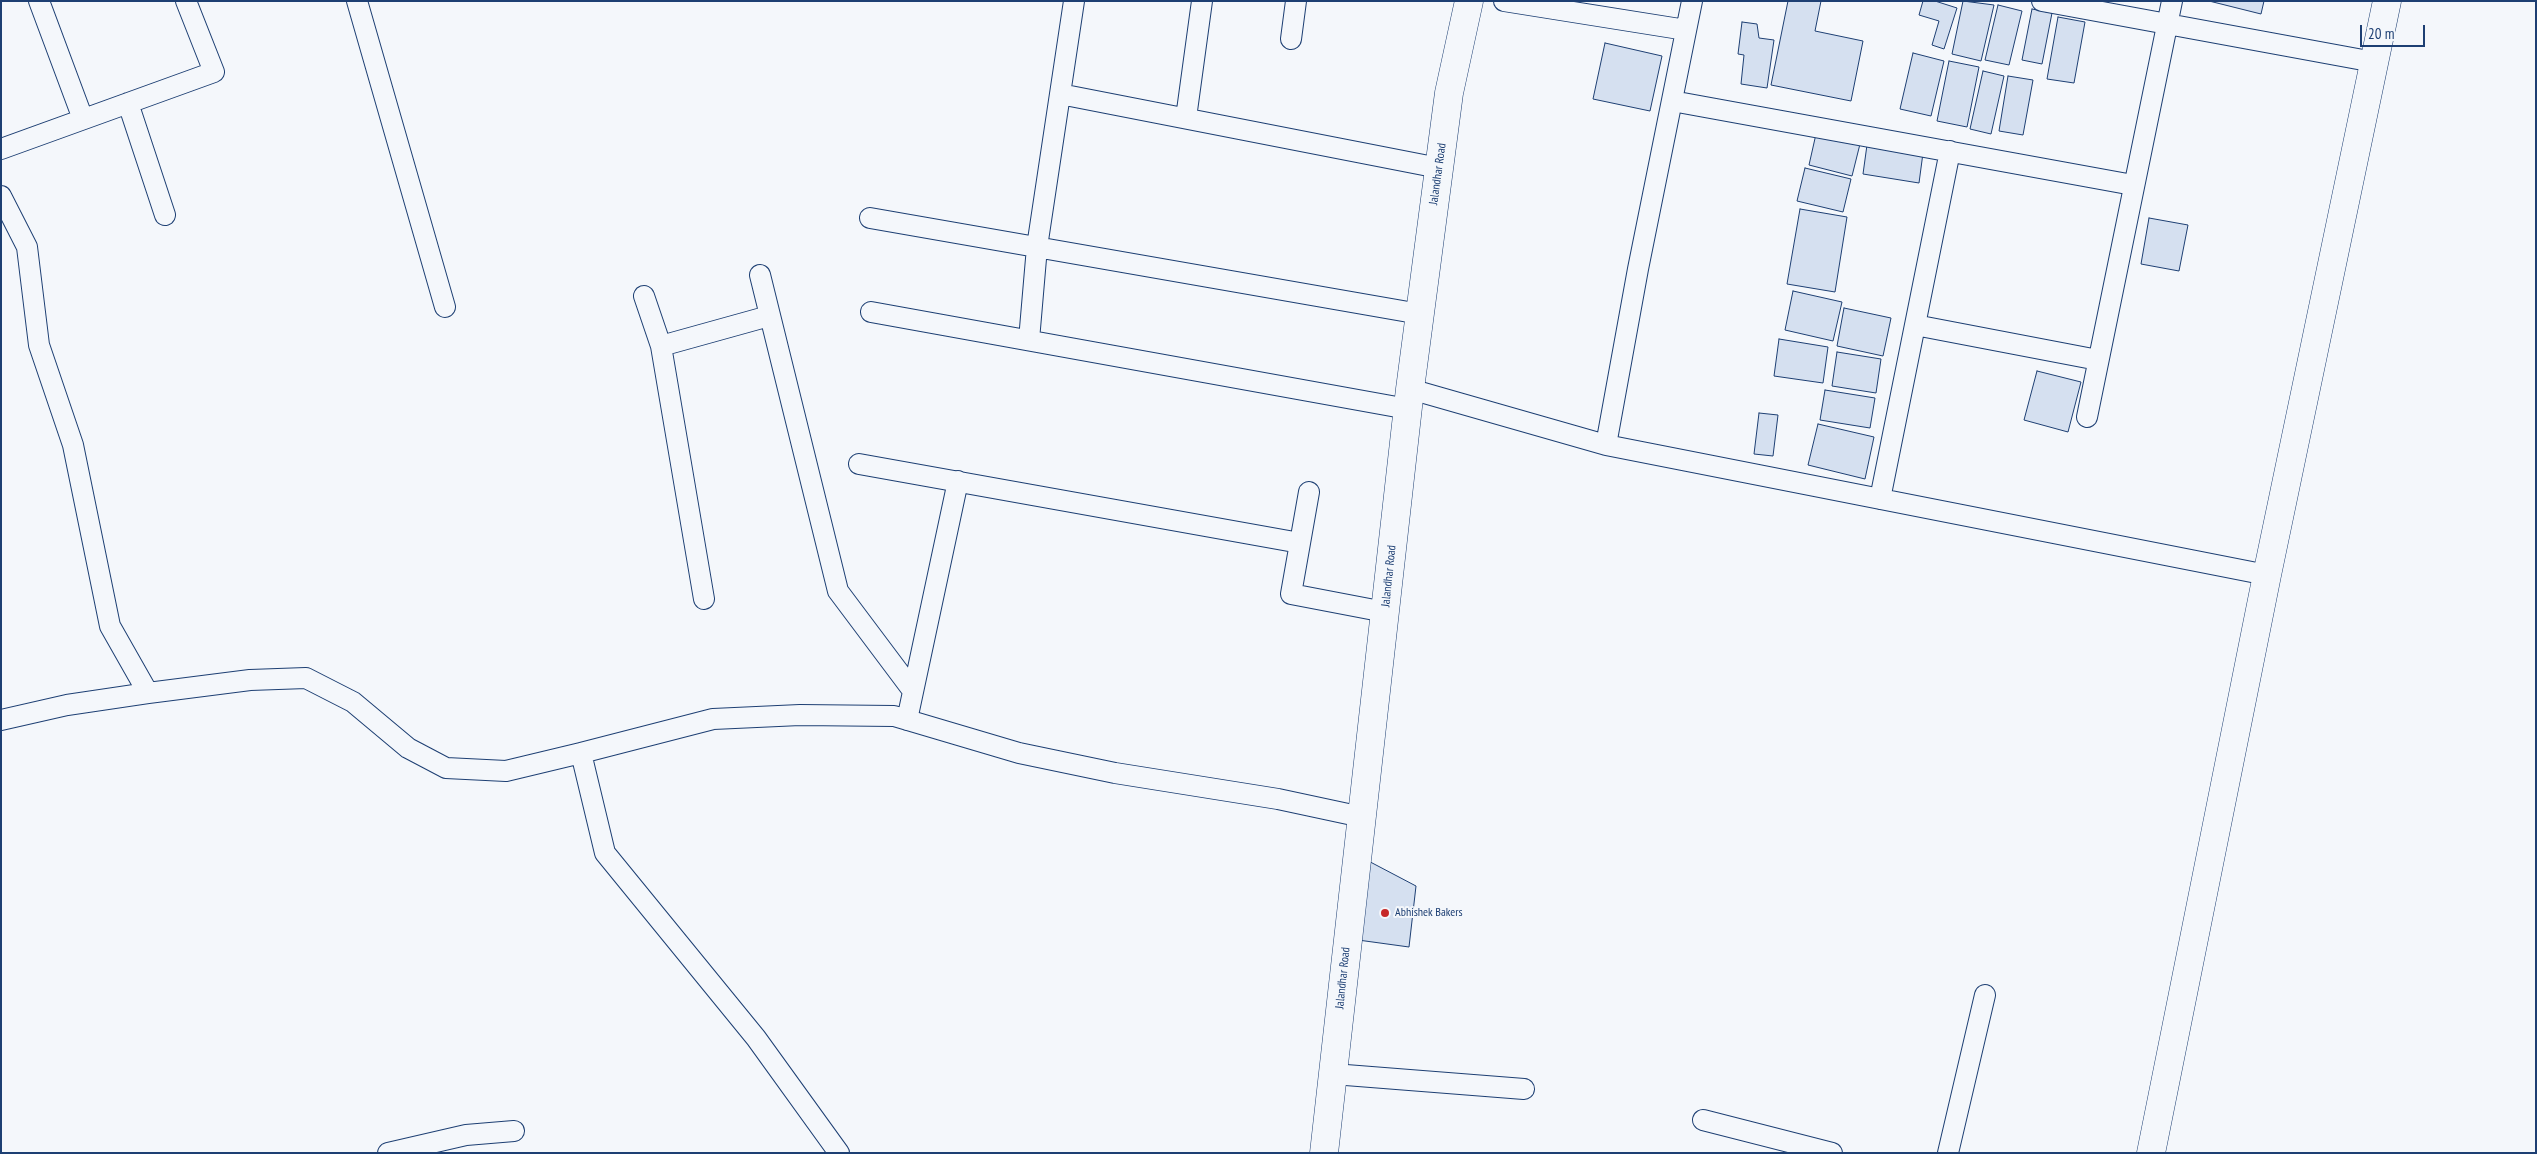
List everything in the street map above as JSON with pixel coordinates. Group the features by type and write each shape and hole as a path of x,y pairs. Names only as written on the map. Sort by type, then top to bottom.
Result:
{"main road":[{"name":"Jalandhar Road","path":"1324,1153 1409,399 1449,93 1469,1"},
{"path":"2152,1153 2267,575 2387,1"}],"street":[{"path":"39,1 83,120"},
{"path":"1,149 214,72 186,1"},
{"path":"357,1 445,307"},
{"path":"1028,340 1037,247 1074,1"},
{"path":"1186,118 1202,1"},
{"path":"1291,38 1296,1"},
{"path":"1504,1 1686,30"},
{"path":"1606,445 1692,1"},
{"path":"2042,1 2167,22 2374,62"},
{"path":"2087,417 2172,1"},
{"path":"1060,94 1439,168"},
{"path":"1672,101 2133,185"},
{"path":"128,103 165,215"},
{"path":"1880,499 1950,152"},
{"path":"1,196 27,247 39,345 73,445 110,626 148,693"},
{"path":"870,218 1420,314"},
{"path":"760,275 838,591 913,691"},
{"path":"644,296 661,346 704,599"},
{"path":"871,312 1028,340 1409,399 1606,445 2267,575"},
{"path":"661,346 770,316"},
{"path":"1915,325 2098,360"},
{"path":"859,464 1300,543"},
{"path":"907,720 958,481"},
{"path":"1309,492 1291,594 1385,612"},
{"path":"1,720 67,705 148,693 250,680 306,678 353,702 408,748 446,768 506,771 713,719 800,715 894,716 1019,753 1115,773 1268,797 1362,816"},
{"path":"581,753 605,853 756,1038 839,1153"},
{"path":"1948,1153 1984,995"},
{"path":"1333,1074 1524,1089"},
{"path":"1703,1120 1832,1153"},
{"path":"388,1153 466,1135 514,1131"}],"building":[{"path":"1788,1 1821,1 1815,31 1863,41 1851,101 1771,85"},
{"path":"1923,1 1935,1 1957,8 1944,49 1932,45 1939,21 1919,15"},
{"path":"1963,1 1994,5 1981,61 1952,54"},
{"path":"2209,1 2264,1 2261,14"},
{"path":"1998,5 2022,11 2009,65 1985,60"},
{"path":"2032,9 2052,13 2042,64 2022,60"},
{"path":"2058,17 2085,22 2074,83 2047,79"},
{"path":"1742,22 1757,24 1759,38 1774,40 1767,88 1741,84 1744,55 1738,54"},
{"path":"1605,43 1662,56 1650,111 1593,99"},
{"path":"1913,53 1944,61 1931,116 1900,109"},
{"path":"1949,61 1979,67 1967,127 1937,121"},
{"path":"1983,71 2004,76 1991,134 1970,129"},
{"path":"2008,76 2033,80 2023,135 1999,131"},
{"path":"1816,134 1860,144 1852,176 1809,165"},
{"path":"1867,145 1923,153 1919,183 1863,174"},
{"path":"1805,168 1851,179 1843,212 1797,201"},
{"path":"1800,209 1847,217 1835,292 1787,284"},
{"path":"2149,218 2188,225 2179,271 2141,264"},
{"path":"1793,291 1842,302 1833,341 1785,330"},
{"path":"1844,308 1891,318 1883,356 1837,346"},
{"path":"1779,339 1828,347 1823,383 1774,376"},
{"path":"1837,352 1881,359 1876,393 1832,386"},
{"path":"2037,371 2081,382 2068,432 2024,420"},
{"path":"1825,390 1875,398 1870,428 1820,420"},
{"path":"1759,413 1778,415 1773,456 1754,454"},
{"path":"1818,424 1874,437 1865,479 1808,465"},
{"name":"Abhishek Bakers","path":"1357,855 1416,886 1409,947 1358,940"}],"place":[{"name":"Abhishek Bakers","path":"1385,913"}]}
